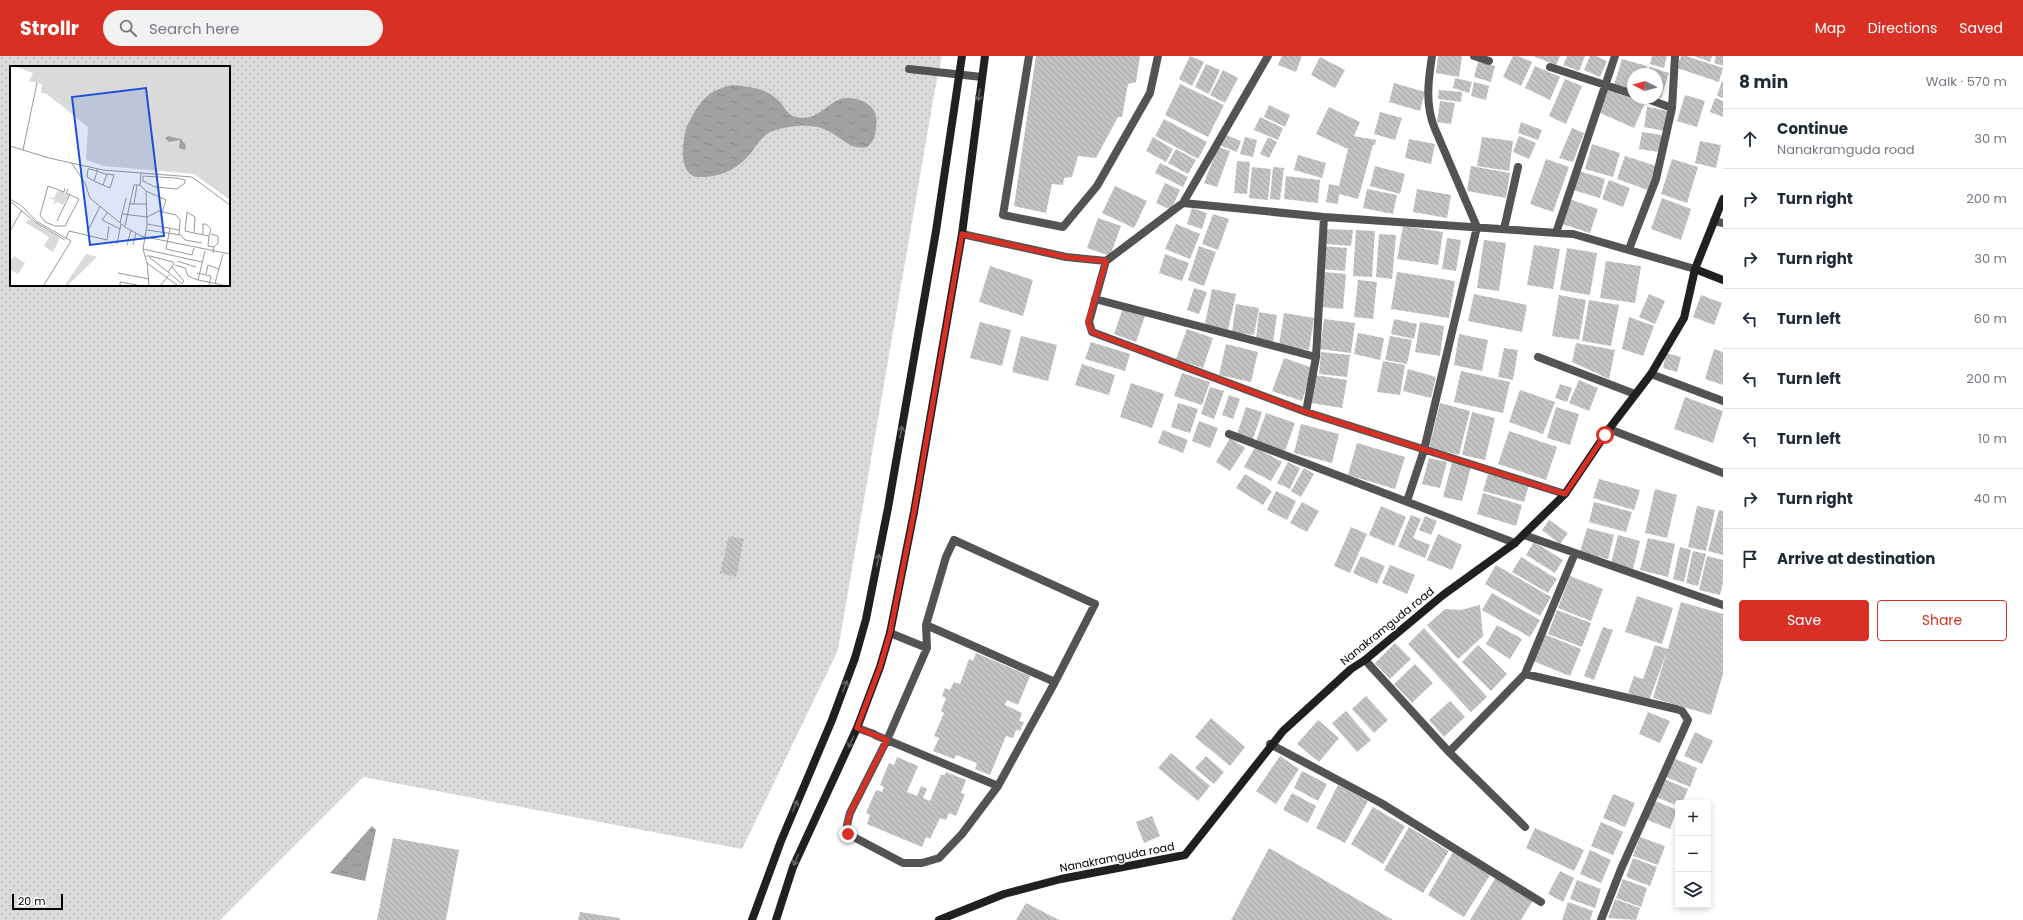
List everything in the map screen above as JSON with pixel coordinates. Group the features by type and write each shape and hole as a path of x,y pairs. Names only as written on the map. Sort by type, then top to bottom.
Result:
{"main road":[{"path":"752,920 781,841 832,720 855,658 866,620 888,508 936,231 962,56"},
{"path":"776,920 793,867 857,728 880,667 890,633 914,512 962,234 985,56"},
{"name":"Nanakramguda road","path":"939,920 1004,894 1054,881 1185,855 1270,744 1283,731 1345,674 1443,595 1516,543 1565,494 1609,429 1651,374 1684,318 1695,269 1723,199"},
{"path":"1695,269 1723,280"}],"street":[{"path":"1029,56 1003,215 1063,227 1097,186 1150,93 1158,56"},
{"path":"1268,56 1183,203 1106,261 1088,322 1092,332 1306,412 1565,494"},
{"path":"1407,501 1424,450 1476,227 1429,113 1428,83 1432,56"},
{"path":"1474,56 1489,61"},
{"path":"1556,233 1604,84 1615,56"},
{"path":"1629,249 1656,179 1672,108 1675,56"},
{"path":"1550,67 1627,92"},
{"path":"909,69 982,77"},
{"path":"1661,104 1672,108"},
{"path":"1504,229 1518,166"},
{"path":"1183,203 1324,217 1573,234 1695,269"},
{"path":"1306,412 1316,357 1324,217"},
{"path":"1714,221 1723,223"},
{"path":"962,234 1066,257 1106,261"},
{"path":"1095,299 1316,357"},
{"path":"1538,357 1635,394"},
{"path":"1651,374 1723,401"},
{"path":"1609,429 1723,473"},
{"path":"1229,434 1516,543"},
{"path":"1524,535 1723,605"},
{"path":"954,540 1095,604 1055,682 998,786 962,834 939,858 922,864 903,863 848,834 847,829 850,813 887,740 928,648 926,625 946,557 954,540"},
{"path":"1449,752 1525,674 1574,553"},
{"path":"926,625 1055,682"},
{"path":"890,633 928,648"},
{"path":"1364,660 1449,752 1525,827"},
{"path":"1525,674 1676,709 1686,715 1688,720 1621,869 1601,920"},
{"path":"857,728 998,786"},
{"path":"1270,744 1381,804 1541,902"}],"shaded area":[{"path":"0,56 942,56 838,650 742,849 363,777 220,920 0,920"}],"water":[{"path":"733,85 769,93 779,101 791,115 801,118 820,112 835,101 846,98 857,99 867,104 874,111 876,116 876,129 874,137 867,147 861,148 848,144 819,127 796,126 785,128 765,135 742,162 729,171 706,177 691,175 686,169 683,158 687,126 693,114 706,97 717,90"},
{"path":"372,826 376,830 365,881 330,873"}],"building":[{"path":"1036,56 1140,56 1136,82 1128,84 1122,117 1118,117 1096,158 1078,156 1072,177 1064,178 1063,185 1052,184 1046,213 1014,206"},
{"path":"1190,56 1204,62 1192,86 1179,79"},
{"path":"1282,56 1302,56 1296,72 1278,65"},
{"path":"1438,56 1462,56 1459,77 1436,73"},
{"path":"1513,56 1518,56 1532,62 1521,86 1503,77"},
{"path":"1533,56 1560,56 1556,65"},
{"path":"1567,56 1585,56 1579,71 1563,65"},
{"path":"1590,56 1596,56 1607,61 1600,77 1584,70"},
{"path":"1652,56 1667,56 1664,68 1650,64"},
{"path":"1681,56 1686,56 1723,68 1719,82 1677,68"},
{"path":"1694,56 1712,56 1710,62"},
{"path":"1716,56 1723,56 1723,66 1714,63"},
{"path":"1320,57 1345,70 1335,88 1311,75"},
{"path":"1622,59 1647,66 1646,68 1627,68 1627,89 1614,85"},
{"path":"1478,62 1495,66 1491,82 1474,77"},
{"path":"1206,64 1220,70 1209,94 1195,87"},
{"path":"1535,66 1560,77 1550,100 1525,88"},
{"path":"1223,70 1238,78 1225,103 1210,95"},
{"path":"1663,71 1669,73 1663,92"},
{"path":"1455,78 1472,82 1469,93 1453,88"},
{"path":"1565,79 1582,86 1566,124 1549,116"},
{"path":"1722,81 1723,82 1723,98 1717,96"},
{"path":"1474,82 1489,86 1486,100 1471,96"},
{"path":"1394,83 1425,92 1420,111 1389,102"},
{"path":"1180,84 1224,105 1208,137 1165,115"},
{"path":"1608,87 1627,95 1627,104 1645,104 1634,128 1598,112"},
{"path":"1439,90 1462,92 1461,102 1438,99"},
{"path":"1685,95 1705,101 1697,127 1677,121"},
{"path":"1715,98 1723,101 1723,117 1710,112"},
{"path":"1440,101 1455,103 1451,124 1437,122"},
{"path":"1269,105 1290,115 1285,127 1264,117"},
{"path":"1329,107 1360,122 1354,136 1376,140 1375,145 1373,145 1358,199 1339,194 1338,204 1326,202 1329,184 1339,186 1348,149 1316,134"},
{"path":"1647,107 1669,111 1665,131 1644,127"},
{"path":"1380,112 1402,118 1395,140 1374,134"},
{"path":"1260,117 1283,128 1278,140 1254,130"},
{"path":"1164,119 1207,142 1198,159 1155,136"},
{"path":"1521,122 1542,130 1538,140 1518,133"},
{"path":"1572,128 1584,133 1573,162 1559,158"},
{"path":"1642,132 1662,135 1659,152 1639,149"},
{"path":"1224,134 1241,141 1237,152 1219,145"},
{"path":"1519,136 1536,143 1529,159 1513,152"},
{"path":"1153,137 1173,149 1166,162 1146,151"},
{"path":"1245,137 1257,140 1253,157 1240,154"},
{"path":"1268,137 1277,142 1269,158 1260,154"},
{"path":"1482,137 1513,141 1509,171 1477,166"},
{"path":"1409,139 1435,144 1431,164 1405,158"},
{"path":"1700,141 1721,145 1716,168 1695,163"},
{"path":"1592,144 1620,153 1613,177 1585,169"},
{"path":"1218,147 1230,151 1217,187 1204,183"},
{"path":"1176,149 1196,160 1188,174 1168,163"},
{"path":"1298,155 1326,163 1322,178 1294,170"},
{"path":"1625,156 1656,166 1648,190 1617,179"},
{"path":"1546,159 1569,167 1553,212 1530,204"},
{"path":"1672,159 1698,167 1687,203 1661,194"},
{"path":"1237,161 1250,162 1247,194 1234,193"},
{"path":"1160,163 1188,177 1183,187 1155,173"},
{"path":"1375,166 1405,174 1400,194 1370,186"},
{"path":"1471,166 1510,173 1506,198 1467,191"},
{"path":"1252,167 1271,169 1268,200 1249,198"},
{"path":"1273,167 1284,168 1280,200 1270,199"},
{"path":"1579,171 1605,179 1600,198 1573,190"},
{"path":"1286,176 1320,180 1318,203 1284,199"},
{"path":"1609,180 1630,188 1623,207 1602,199"},
{"path":"1165,183 1180,190 1171,210 1156,203"},
{"path":"1115,186 1147,201 1134,228 1102,213"},
{"path":"1367,189 1397,195 1393,214 1363,208"},
{"path":"1417,189 1451,195 1447,218 1413,212"},
{"path":"1662,198 1691,209 1681,240 1651,229"},
{"path":"1569,199 1598,209 1590,233 1562,224"},
{"path":"1192,208 1207,213 1202,229 1187,224"},
{"path":"1213,214 1229,219 1218,250 1202,244"},
{"path":"1098,218 1121,226 1110,256 1087,248"},
{"path":"1176,224 1200,234 1190,259 1165,249"},
{"path":"1403,226 1443,232 1438,265 1397,259"},
{"path":"1326,229 1353,230 1351,246 1325,244"},
{"path":"1356,230 1375,231 1372,277 1353,276"},
{"path":"1379,234 1396,235 1392,279 1376,277"},
{"path":"1447,238 1461,240 1456,271 1442,269"},
{"path":"1484,240 1506,243 1499,291 1477,288"},
{"path":"1534,245 1560,249 1553,289 1527,285"},
{"path":"1199,246 1216,252 1204,286 1188,280"},
{"path":"1323,246 1347,248 1345,271 1322,269"},
{"path":"1567,248 1597,253 1590,295 1560,290"},
{"path":"1165,254 1189,263 1182,281 1159,273"},
{"path":"1606,261 1641,266 1635,303 1600,298"},
{"path":"990,266 1033,280 1023,316 979,302"},
{"path":"1324,272 1346,274 1343,309 1321,307"},
{"path":"1397,272 1455,281 1449,318 1391,309"},
{"path":"1358,280 1377,282 1373,319 1354,317"},
{"path":"1194,288 1207,292 1199,314 1187,310"},
{"path":"1212,289 1236,294 1228,330 1205,324"},
{"path":"1474,294 1527,305 1522,332 1468,321"},
{"path":"1649,294 1665,301 1655,324 1639,317"},
{"path":"1559,295 1586,300 1579,340 1552,336"},
{"path":"1701,295 1722,303 1714,325 1693,317"},
{"path":"1589,300 1619,305 1611,346 1582,341"},
{"path":"1236,304 1259,308 1254,335 1232,332"},
{"path":"1123,308 1145,316 1136,342 1114,334"},
{"path":"1259,312 1277,315 1273,342 1256,339"},
{"path":"1284,313 1314,318 1309,350 1279,345"},
{"path":"1629,317 1654,326 1643,356 1622,349"},
{"path":"1324,319 1355,323 1351,353 1320,349"},
{"path":"1394,319 1417,324 1414,339 1391,334"},
{"path":"980,322 1011,330 1002,366 970,358"},
{"path":"1420,322 1444,326 1440,356 1415,352"},
{"path":"1187,329 1213,338 1203,368 1176,359"},
{"path":"1358,333 1384,338 1380,360 1354,354"},
{"path":"1459,334 1488,340 1482,371 1454,365"},
{"path":"1021,336 1057,345 1048,381 1012,372"},
{"path":"1390,336 1412,340 1407,364 1385,360"},
{"path":"1091,342 1130,354 1125,371 1085,359"},
{"path":"1576,343 1615,350 1609,379 1572,362"},
{"path":"1226,344 1258,352 1251,382 1219,375"},
{"path":"1504,348 1518,350 1513,380 1498,377"},
{"path":"1714,349 1723,352 1723,385 1705,379"},
{"path":"1321,352 1350,355 1347,377 1319,374"},
{"path":"1666,353 1681,357 1677,372 1663,368"},
{"path":"1284,358 1313,368 1302,401 1272,391"},
{"path":"1383,361 1405,365 1400,395 1377,392"},
{"path":"1082,364 1115,375 1109,395 1075,385"},
{"path":"1408,369 1436,377 1431,398 1403,391"},
{"path":"1461,371 1510,382 1503,413 1454,402"},
{"path":"1182,373 1210,382 1202,405 1174,396"},
{"path":"1315,375 1347,380 1342,408 1311,403"},
{"path":"1579,380 1598,388 1589,411 1569,403"},
{"path":"1131,383 1164,394 1152,428 1120,417"},
{"path":"1560,384 1572,388 1567,402 1555,398"},
{"path":"1210,387 1224,391 1214,419 1201,414"},
{"path":"1520,390 1555,402 1543,434 1509,422"},
{"path":"1229,395 1240,399 1233,419 1222,415"},
{"path":"1685,397 1723,411 1713,443 1674,429"},
{"path":"1178,403 1198,409 1190,433 1171,427"},
{"path":"1440,403 1470,411 1459,455 1429,448"},
{"path":"1246,407 1262,412 1253,439 1237,434"},
{"path":"1556,407 1579,414 1570,445 1547,438"},
{"path":"1472,412 1495,418 1485,460 1462,455"},
{"path":"1266,413 1295,423 1285,451 1256,441"},
{"path":"1199,421 1218,428 1210,448 1192,441"},
{"path":"1301,424 1339,434 1332,463 1294,453"},
{"path":"1163,430 1188,440 1183,453 1158,443"},
{"path":"1509,431 1557,447 1546,480 1498,464"},
{"path":"1230,438 1245,448 1230,471 1216,462"},
{"path":"1357,443 1405,457 1395,489 1348,475"},
{"path":"1255,447 1282,462 1271,481 1244,467"},
{"path":"1429,458 1447,462 1440,488 1422,484"},
{"path":"1288,462 1300,468 1290,489 1277,483"},
{"path":"1452,462 1471,467 1462,501 1443,497"},
{"path":"1304,468 1314,474 1301,497 1291,491"},
{"path":"1245,474 1272,491 1263,505 1236,488"},
{"path":"1488,474 1529,485 1524,502 1483,491"},
{"path":"1599,479 1640,490 1634,510 1593,498"},
{"path":"1655,489 1677,495 1667,538 1645,533"},
{"path":"1276,491 1296,501 1287,520 1267,510"},
{"path":"1483,493 1522,505 1516,526 1477,514"},
{"path":"1302,502 1319,511 1307,532 1290,523"},
{"path":"1594,502 1632,512 1626,532 1589,522"},
{"path":"1381,506 1406,517 1394,546 1369,535"},
{"path":"1697,506 1715,510 1706,551 1688,547"},
{"path":"1719,510 1723,511 1723,555 1708,551"},
{"path":"1411,515 1421,519 1413,538 1430,545 1425,558 1398,547"},
{"path":"1425,516 1437,521 1431,535 1419,530"},
{"path":"1549,520 1568,533 1560,544 1542,530"},
{"path":"1351,527 1367,534 1350,573 1334,566"},
{"path":"1587,528 1614,535 1608,559 1580,552"},
{"path":"1438,534 1462,545 1452,570 1427,560"},
{"path":"1618,535 1640,541 1633,569 1611,564"},
{"path":"729,536 744,539 736,577 720,573"},
{"path":"1648,538 1675,544 1668,577 1640,570"},
{"path":"1534,542 1563,560 1555,573 1526,555"},
{"path":"1680,547 1691,550 1684,582 1673,579"},
{"path":"1693,551 1706,554 1698,586 1686,583"},
{"path":"1361,556 1385,566 1377,584 1353,573"},
{"path":"1707,556 1723,560 1723,583 1720,595 1699,590"},
{"path":"1521,557 1557,579 1548,593 1512,572"},
{"path":"1390,565 1415,575 1407,594 1382,583"},
{"path":"1496,565 1551,597 1540,616 1485,584"},
{"path":"1570,576 1603,589 1591,621 1558,608"},
{"path":"1492,593 1540,620 1530,637 1482,610"},
{"path":"1637,596 1673,608 1662,644 1625,632"},
{"path":"1681,602 1723,614 1723,674 1711,715 1653,698 1667,651 1649,701 1628,693 1634,676 1643,679 1655,645 1668,649"},
{"path":"1480,605 1483,636 1458,659 1427,625 1445,609 1460,610"},
{"path":"1557,610 1591,623 1582,647 1548,634"},
{"path":"1497,625 1522,639 1510,659 1486,644"},
{"path":"1603,627 1613,630 1594,680 1584,676"},
{"path":"1424,628 1487,697 1471,712 1408,644"},
{"path":"1544,634 1581,649 1570,676 1533,661"},
{"path":"1395,643 1411,659 1390,679 1375,663"},
{"path":"1478,645 1507,674 1491,691 1462,662"},
{"path":"976,653 1030,676 1018,705 1007,700 1005,705 1022,713 1019,721 1024,722 1020,731 1016,730 1013,738 1006,736 990,775 975,769 977,763 956,755 954,759 933,751 939,738 934,736 944,713 941,711 946,698 942,696 945,688 950,690 954,682 960,684 969,659 973,661"},
{"path":"1415,664 1433,683 1412,703 1394,684"},
{"path":"1366,696 1388,720 1374,733 1352,709"},
{"path":"1450,701 1465,717 1444,737 1429,720"},
{"path":"1346,711 1371,740 1357,752 1332,723"},
{"path":"1648,712 1670,721 1660,743 1639,734"},
{"path":"1211,718 1245,747 1230,766 1195,737"},
{"path":"1318,720 1339,738 1319,762 1297,744"},
{"path":"1695,732 1713,741 1702,764 1684,756"},
{"path":"1171,753 1210,786 1198,801 1158,768"},
{"path":"1206,756 1224,772 1214,784 1195,768"},
{"path":"1280,756 1299,769 1276,804 1256,791"},
{"path":"897,757 918,766 907,792 917,796 921,786 927,789 923,798 930,801 941,775 945,775 946,772 966,780 961,793 965,794 956,816 949,813 946,820 940,818 930,839 926,837 922,847 867,824 870,815 866,813 876,790 882,792 884,787 880,785 889,763 894,765"},
{"path":"1673,758 1697,768 1690,787 1666,777"},
{"path":"1302,771 1327,784 1318,801 1294,788"},
{"path":"1664,779 1688,789 1683,800 1675,800 1675,805 1656,797"},
{"path":"1338,785 1368,801 1345,843 1316,828"},
{"path":"1292,793 1316,806 1308,823 1283,810"},
{"path":"1613,794 1635,803 1625,827 1603,818"},
{"path":"1653,800 1675,809 1675,815 1670,829 1645,819"},
{"path":"1373,807 1405,826 1383,864 1351,844"},
{"path":"1152,816 1160,836 1144,843 1136,822"},
{"path":"1601,822 1623,832 1613,855 1591,846"},
{"path":"1409,827 1449,851 1423,893 1384,870"},
{"path":"1535,828 1584,850 1574,871 1526,848"},
{"path":"1640,837 1665,846 1658,865 1633,856"},
{"path":"393,838 459,850 446,920 377,920"},
{"path":"1269,848 1393,920 1231,920"},
{"path":"1590,850 1611,860 1601,883 1580,874"},
{"path":"1453,852 1490,875 1464,917 1428,895"},
{"path":"1633,858 1657,867 1650,886 1626,877"},
{"path":"1560,871 1574,878 1563,902 1548,894"},
{"path":"1496,877 1533,900 1521,920 1470,920"},
{"path":"1623,879 1647,888 1641,907 1616,898"},
{"path":"1577,880 1601,889 1595,908 1570,899"},
{"path":"1615,899 1640,908 1636,920 1608,918"},
{"path":"1568,902 1593,911 1590,920 1562,920"},
{"path":"1026,903 1059,920 1016,920"},
{"path":"580,912 620,918 620,920 578,920"}],"route":[{"path":"848,834 847,825 850,813 887,740 857,728 880,667 890,633 914,512 962,234 1066,257 1106,261 1088,322 1089,328 1092,332 1306,412 1424,450 1565,494 1605,435"}]}
